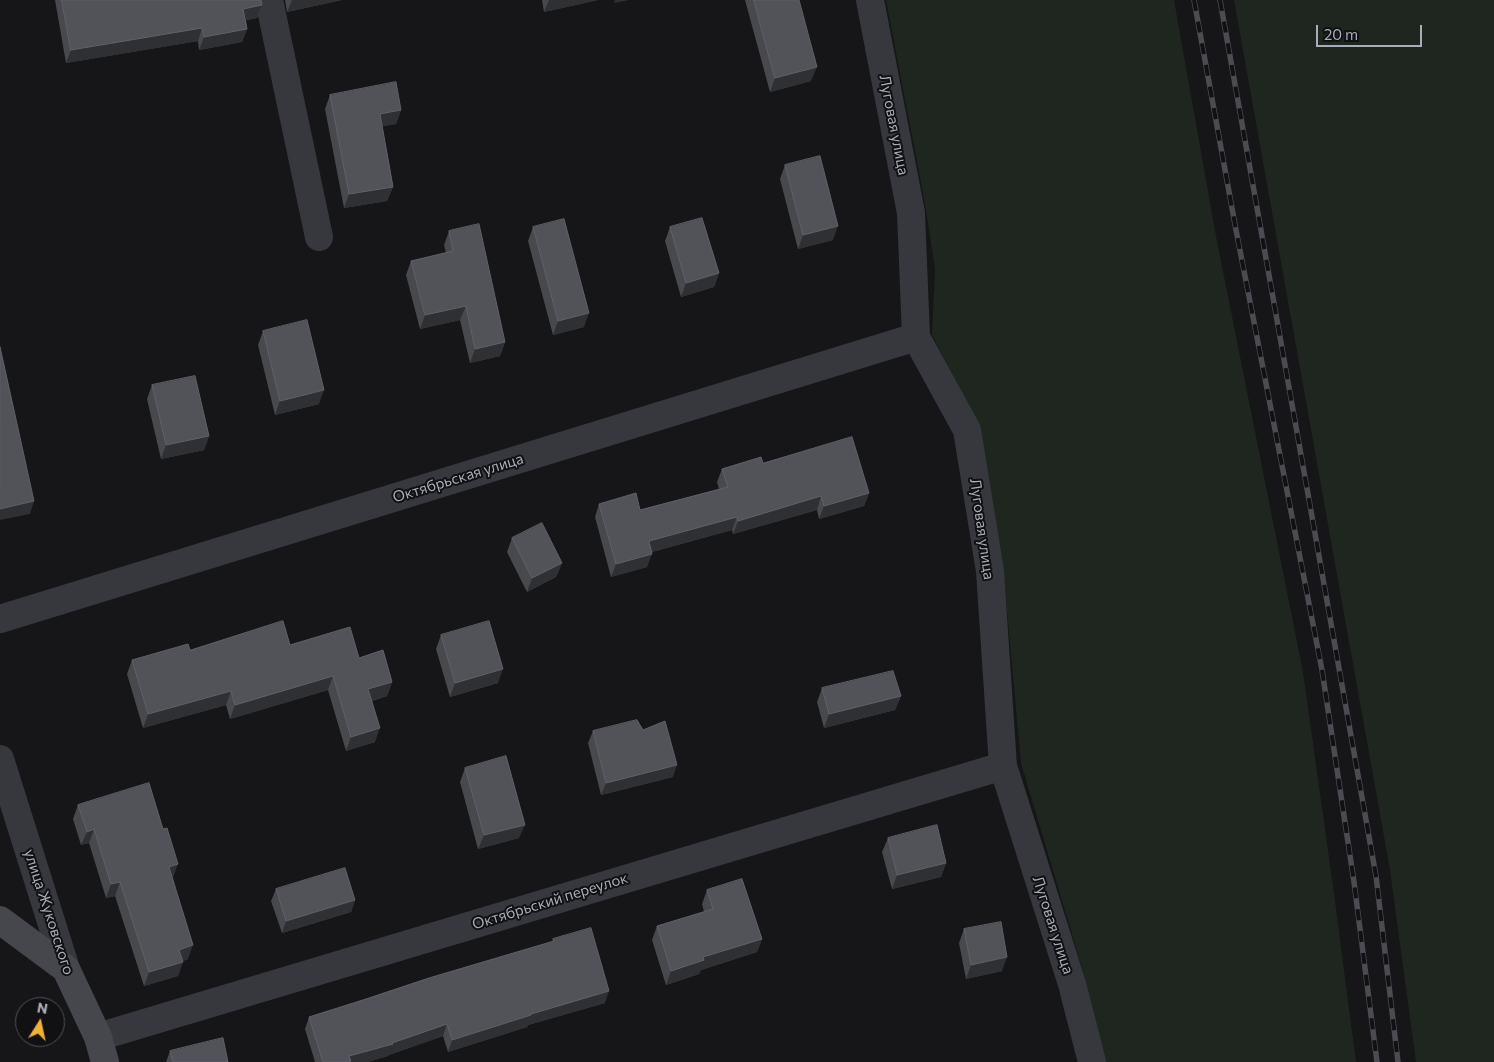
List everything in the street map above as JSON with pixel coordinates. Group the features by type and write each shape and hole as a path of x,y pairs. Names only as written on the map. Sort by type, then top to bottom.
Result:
{"street":[{"path":"269,0 319,237"},
{"name":"Луговая улица","path":"870,0 912,213 916,337 967,430 990,571 1003,766 1072,984 1092,1062"},
{"name":"Октябрьская улица","path":"0,619 916,337"},
{"name":"улица Жуковского","path":"0,759 66,969 101,1049"},
{"name":"Октябрьский переулок","path":"101,1049 1003,766"},
{"path":"0,920 66,969"}],"shaded area":[{"path":"886,0 1174,0 1215,231 1303,672 1356,1062 1104,1062 1083,971 1021,763 1003,566 979,426 932,335 935,269 925,204"},
{"path":"1234,0 1494,0 1494,1062 1416,1062 1390,870"}],"building":[{"path":"62,0 261,0 262,5 243,9 247,29 204,37 202,28 71,50"},
{"path":"754,0 799,0 817,67 775,78"},
{"path":"396,82 401,110 380,114 393,187 349,194 330,95"},
{"path":"820,156 838,226 803,235 785,165"},
{"path":"702,218 719,273 686,283 670,227"},
{"path":"564,219 589,313 558,321 533,227"},
{"path":"479,224 505,342 475,349 466,306 425,315 411,261 453,251 449,231"},
{"path":"307,320 324,390 280,401 263,331"},
{"path":"0,347 34,501 0,509"},
{"path":"195,376 209,436 166,445 152,385"},
{"path":"852,437 869,493 824,506 821,496 738,521 737,517 649,541 652,554 616,564 599,504 636,493 640,510 728,487 722,469 761,457 763,463"},
{"path":"542,523 562,563 532,578 512,538"},
{"path":"283,621 290,645 350,627 359,658 383,650 392,682 368,689 380,728 351,737 333,676 235,705 231,691 148,714 132,660 188,644 190,650"},
{"path":"489,621 503,669 455,683 441,635"},
{"path":"893,671 901,696 829,714 822,688"},
{"path":"637,720 643,730 665,721 677,765 606,783 593,731"},
{"path":"506,756 525,825 484,835 465,768"},
{"path":"149,783 163,829 167,828 178,864 169,867 193,945 179,950 183,962 149,972 120,882 111,884 94,829 87,832 78,805"},
{"path":"937,825 946,863 897,875 888,838"},
{"path":"345,868 355,900 286,921 276,889"},
{"path":"742,879 762,939 703,957 704,960 671,971 657,926 713,909 707,890"},
{"path":"1001,922 1007,957 971,965 964,929"},
{"path":"591,928 609,991 452,1040 447,1024 393,1044 349,1056 351,1061 323,1062 309,1017"},
{"path":"223,1038 228,1062 173,1062 170,1051"}],"railway":[{"path":"1194,0 1236,230 1322,670 1354,882 1377,1062"},
{"path":"1220,0 1376,876 1398,1062"}]}
